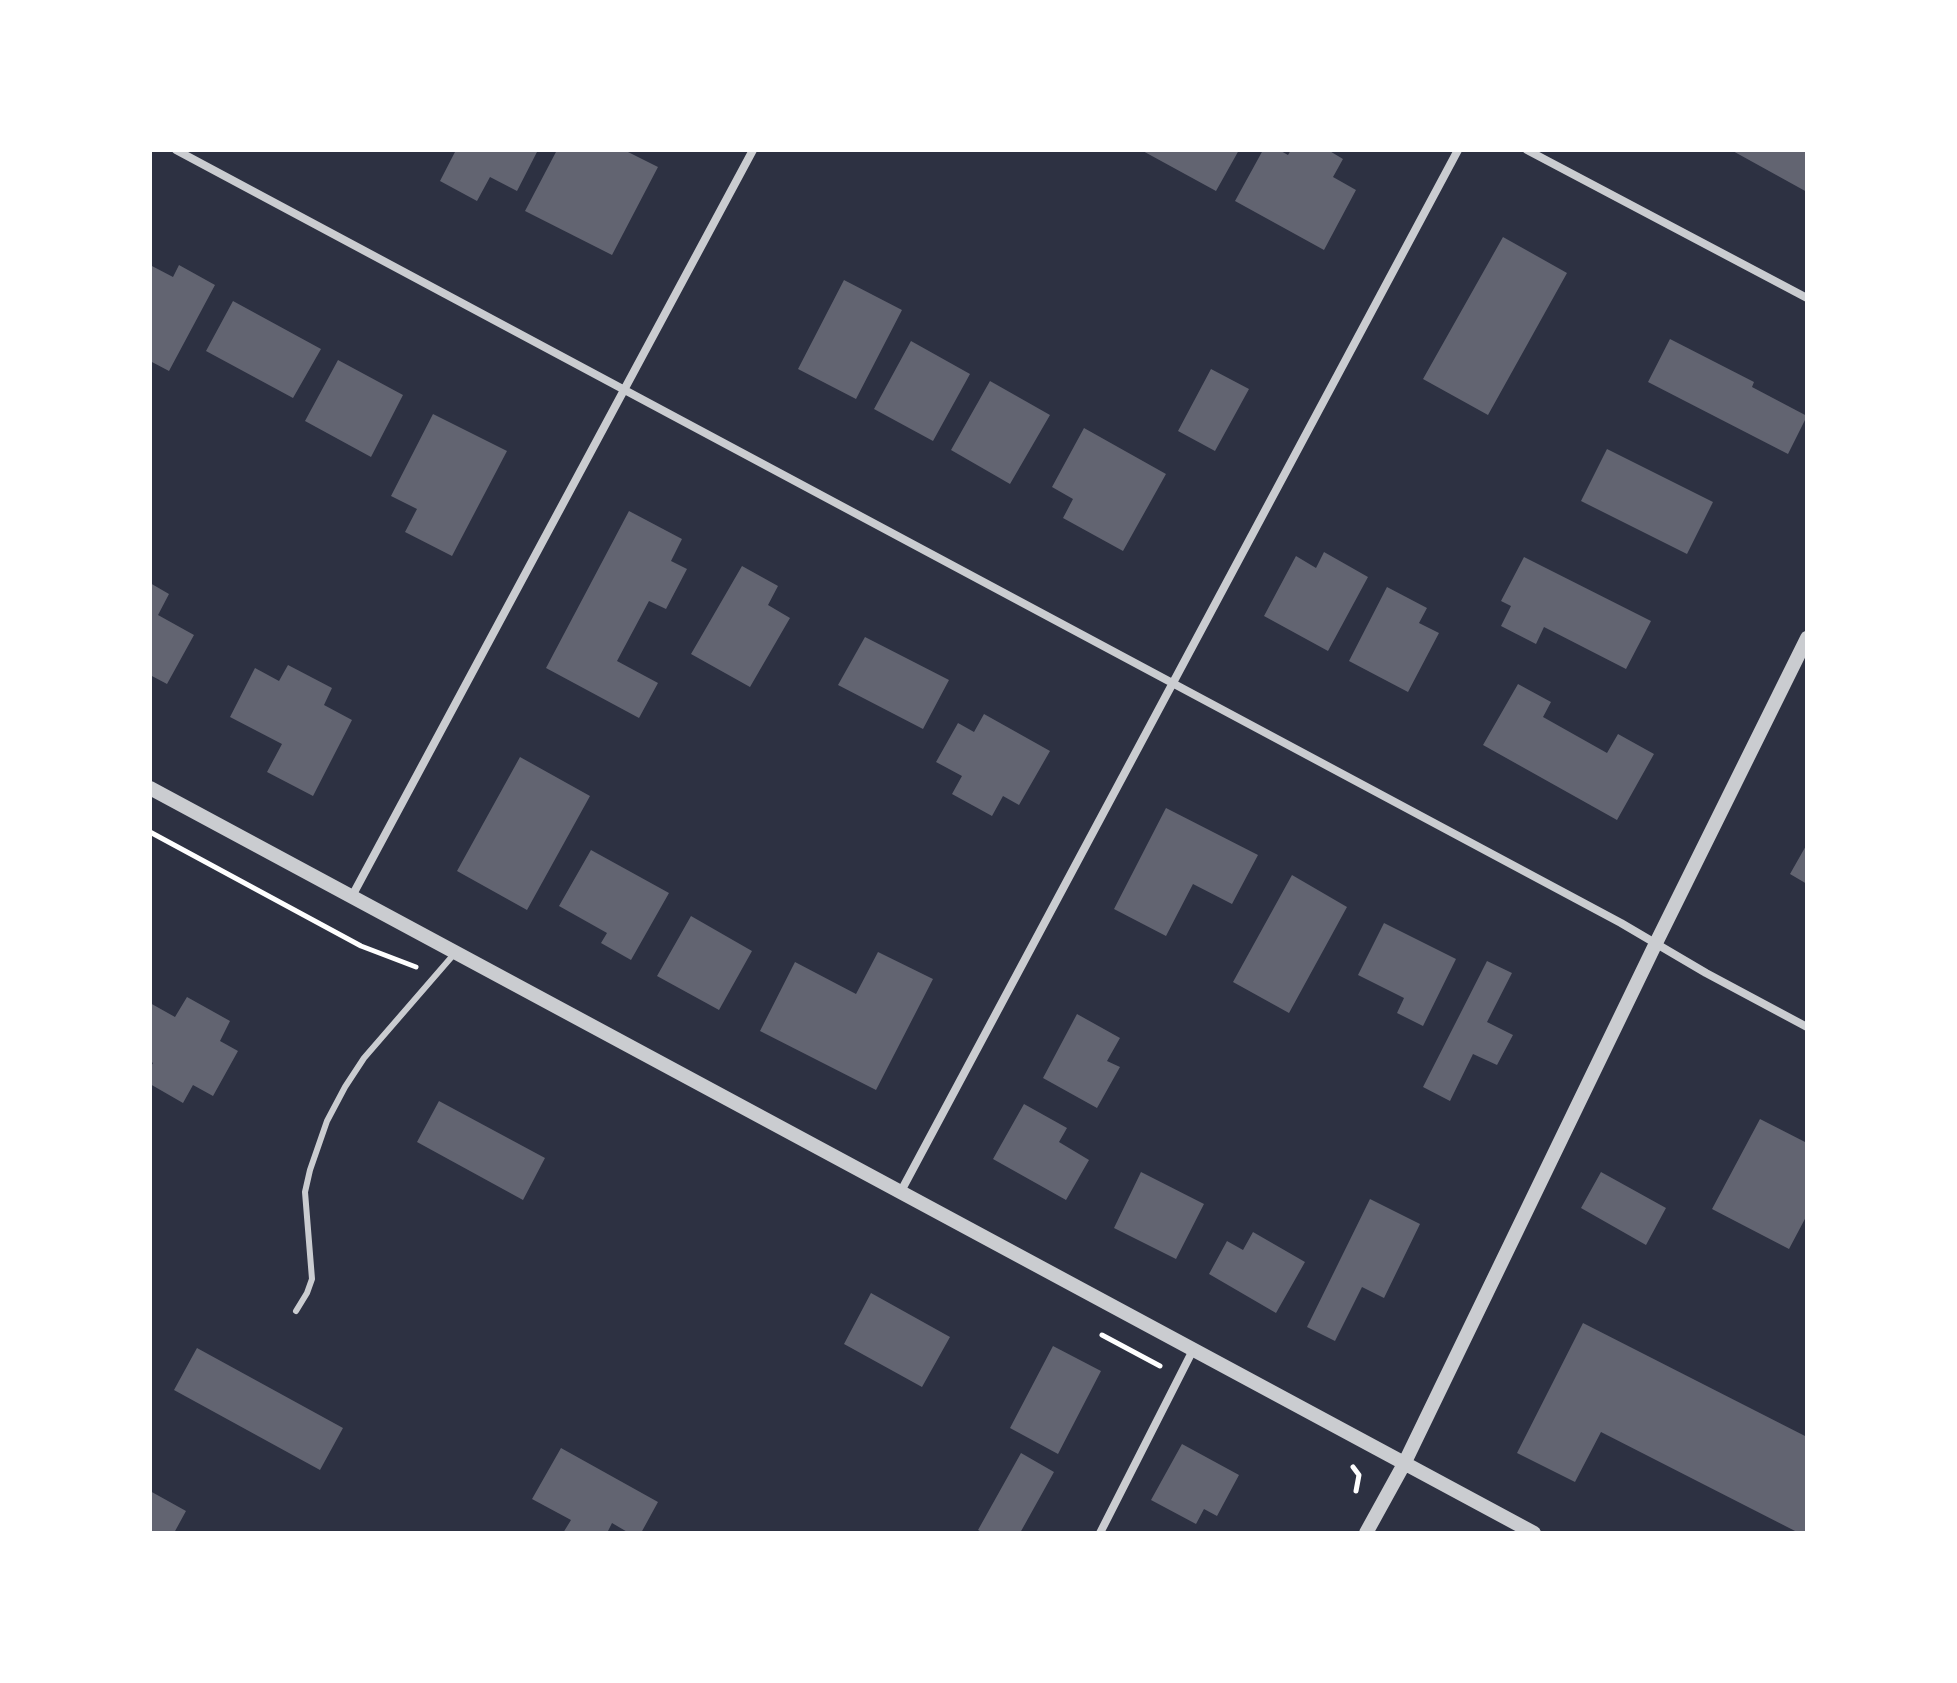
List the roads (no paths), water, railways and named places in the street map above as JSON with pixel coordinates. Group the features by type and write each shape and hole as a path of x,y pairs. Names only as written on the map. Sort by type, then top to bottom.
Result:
{"street":[{"path":"176,150 1656,943 1807,1027"},
{"path":"351,898 753,150"},
{"path":"900,1193 1458,150"},
{"path":"1527,150 1807,298"},
{"path":"1366,1533 1404,1464 1807,638"},
{"path":"150,788 1534,1533"},
{"path":"1100,1533 1193,1350"}],"lane":[{"path":"296,1311 312,1279 305,1192 327,1121 364,1058 455,953"}]}
